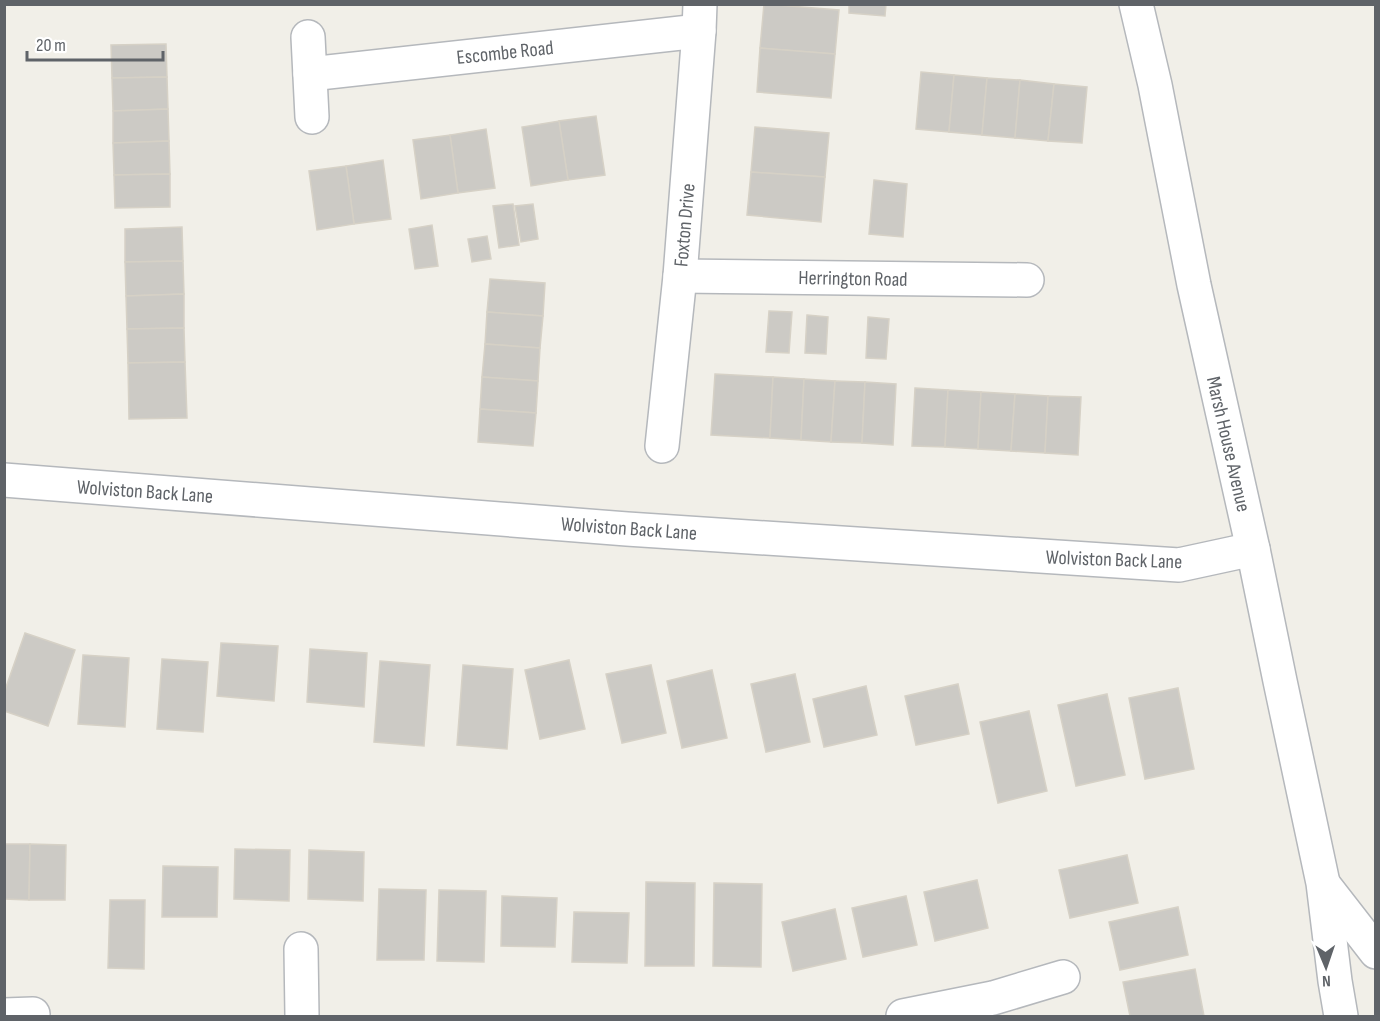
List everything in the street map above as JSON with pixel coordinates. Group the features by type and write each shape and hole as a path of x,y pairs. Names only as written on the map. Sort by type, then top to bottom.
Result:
{"street":[{"name":"Marsh House Avenue","path":"1136,4 1323,883 1341,1017"},
{"name":"Escombe Road","path":"310,74 700,18"},
{"name":"Foxton Drive","path":"662,446 680,276 700,18"},
{"path":"308,37 312,117"},
{"name":"Herrington Road","path":"680,276 1027,279"},
{"name":"Wolviston Back Lane","path":"4,480 639,530 1179,565 1253,549"},
{"name":"Marsh House Avenue","path":"1323,883 1376,952"},
{"path":"301,949 302,1017"},
{"path":"903,1017 995,1008 1063,977"}],"building":[{"path":"764,4 839,10 835,54 760,48"},
{"path":"849,4 886,4 885,16 849,13"},
{"path":"166,44 167,77 112,78 111,45"},
{"path":"760,48 835,54 831,98 757,92"},
{"path":"921,72 954,75 949,132 916,129"},
{"path":"954,75 987,78 982,135 949,132"},
{"path":"167,77 168,109 113,111 112,78"},
{"path":"987,78 1020,80 1015,138 982,135"},
{"path":"1020,80 1054,84 1048,141 1015,138"},
{"path":"1054,84 1087,87 1082,143 1048,141"},
{"path":"168,109 169,141 113,143 113,111"},
{"path":"596,116 605,175 568,180 559,121"},
{"path":"559,121 568,180 531,186 522,127"},
{"path":"755,127 829,133 825,177 751,172"},
{"path":"486,129 495,188 458,193 450,135"},
{"path":"450,135 458,193 421,199 413,140"},
{"path":"169,141 170,174 114,175 113,143"},
{"path":"383,160 391,219 354,224 346,166"},
{"path":"346,166 354,224 317,230 309,171"},
{"path":"751,172 825,177 821,222 747,215"},
{"path":"170,174 170,207 115,208 114,175"},
{"path":"874,180 907,184 903,237 869,234"},
{"path":"513,204 519,245 499,248 493,206"},
{"path":"533,204 538,239 521,242 515,206"},
{"path":"432,225 438,266 415,269 409,229"},
{"path":"182,227 183,261 125,262 125,229"},
{"path":"487,236 491,259 472,262 468,239"},
{"path":"183,261 184,294 126,296 125,262"},
{"path":"490,279 545,283 543,316 487,312"},
{"path":"184,294 184,328 127,329 126,296"},
{"path":"769,311 792,312 789,353 766,352"},
{"path":"487,312 543,316 540,348 485,344"},
{"path":"807,315 828,317 826,354 805,353"},
{"path":"868,317 889,319 886,359 866,358"},
{"path":"184,328 185,362 128,363 127,329"},
{"path":"485,344 540,348 538,381 482,377"},
{"path":"185,362 187,418 129,419 128,363"},
{"path":"715,374 773,377 770,438 711,435"},
{"path":"482,377 538,381 536,413 480,409"},
{"path":"773,377 804,379 801,440 770,438"},
{"path":"804,379 835,381 831,442 801,440"},
{"path":"835,381 865,382 862,443 831,442"},
{"path":"865,382 896,384 893,445 862,443"},
{"path":"915,388 948,390 945,447 912,446"},
{"path":"948,390 981,392 978,449 945,447"},
{"path":"981,392 1015,394 1011,451 978,449"},
{"path":"1015,394 1048,396 1045,453 1011,451"},
{"path":"1048,396 1081,397 1078,455 1045,453"},
{"path":"480,409 536,413 533,446 478,442"},
{"path":"25,633 75,650 48,726 4,711 4,693"},
{"path":"221,643 278,646 274,701 217,696"},
{"path":"310,649 367,653 364,707 307,702"},
{"path":"83,655 129,658 125,727 78,724"},
{"path":"162,659 208,662 203,732 157,729"},
{"path":"569,660 585,729 540,739 525,670"},
{"path":"380,661 430,665 424,746 374,742"},
{"path":"463,665 513,669 507,749 457,745"},
{"path":"651,665 666,733 622,743 606,674"},
{"path":"712,670 727,738 682,748 667,681"},
{"path":"795,674 810,742 766,752 751,684"},
{"path":"958,684 969,734 916,745 905,696"},
{"path":"866,686 877,735 824,747 813,699"},
{"path":"1178,688 1194,769 1145,779 1129,698"},
{"path":"1107,694 1125,775 1076,786 1058,705"},
{"path":"1029,711 1047,791 998,803 980,722"},
{"path":"4,844 30,844 29,900 4,899"},
{"path":"30,844 66,845 65,900 29,900"},
{"path":"235,849 290,850 289,901 234,899"},
{"path":"309,850 364,852 363,901 308,899"},
{"path":"1127,855 1138,903 1070,918 1059,870"},
{"path":"163,866 218,867 217,917 162,917"},
{"path":"977,880 988,928 935,941 924,892"},
{"path":"646,882 695,883 694,966 645,966"},
{"path":"714,883 762,884 761,967 713,966"},
{"path":"379,889 426,890 424,960 377,960"},
{"path":"439,890 486,891 484,962 437,961"},
{"path":"502,896 557,898 555,947 501,946"},
{"path":"906,896 917,945 863,957 852,908"},
{"path":"110,900 145,900 144,969 108,968"},
{"path":"1178,907 1188,955 1120,970 1109,922"},
{"path":"835,909 846,959 793,971 782,922"},
{"path":"574,912 629,913 627,963 572,962"},
{"path":"1195,969 1204,1016 1130,1016 1123,982"}]}
